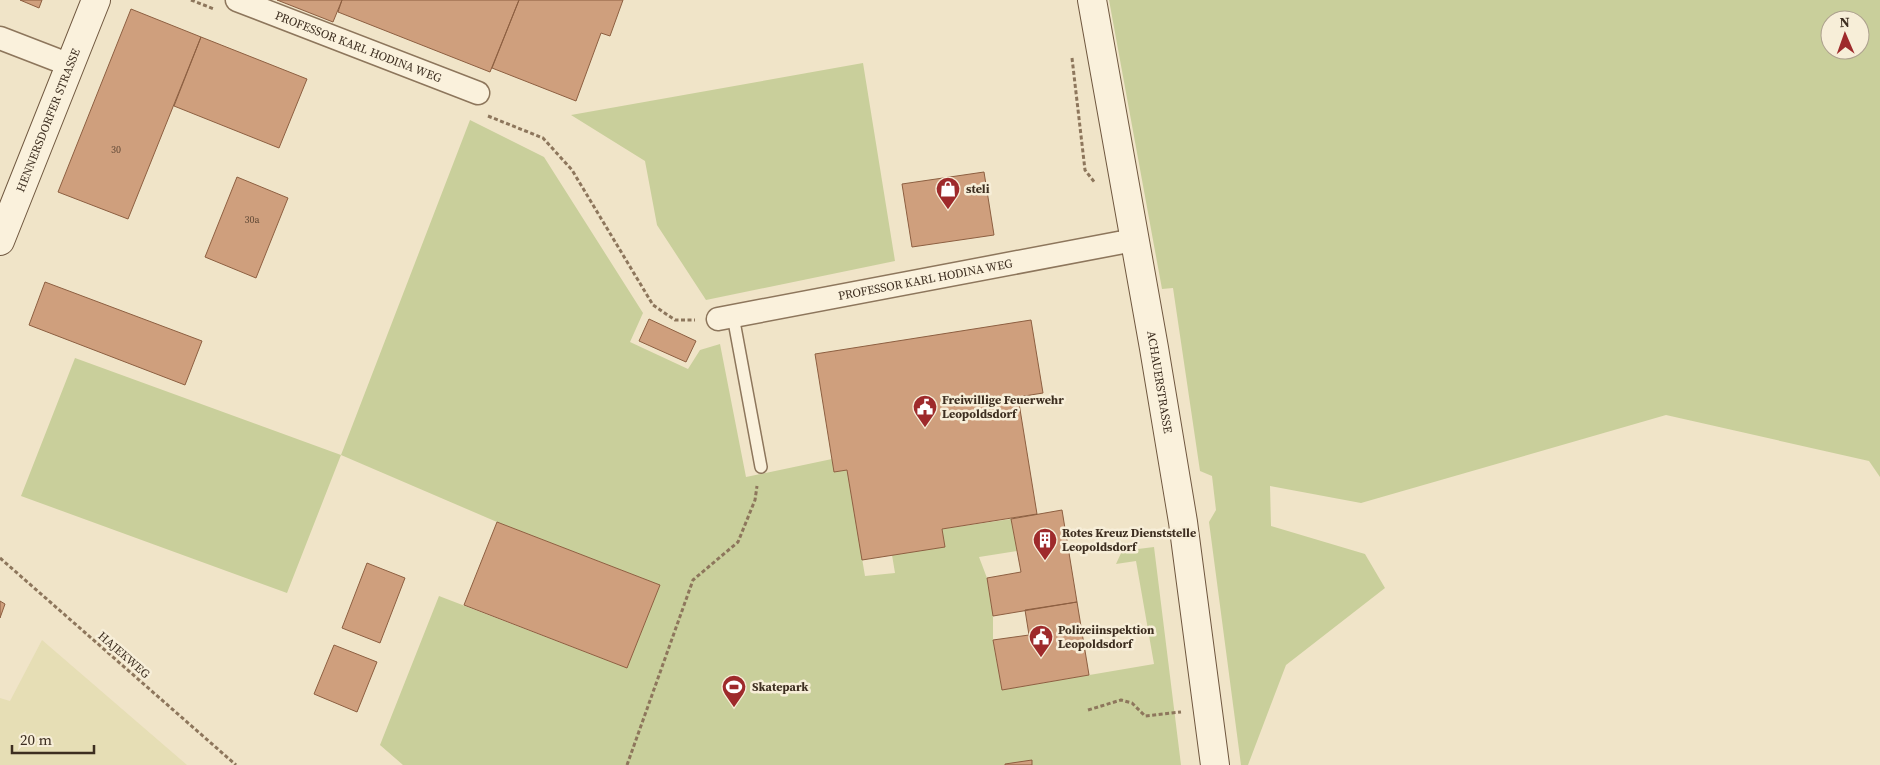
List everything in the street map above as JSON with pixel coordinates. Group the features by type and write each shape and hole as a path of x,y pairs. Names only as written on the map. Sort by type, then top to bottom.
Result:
{"street":[{"name":"HENNERSDORFER STRASSE","path":"0,241 96,0"},
{"name":"ACHAUERSTRASSE","path":"1092,0 1183,522 1215,765"},
{"name":"PROFESSOR KARL HODINA WEG","path":"228,5 478,93"},
{"path":"0,38 70,65"},
{"name":"PROFESSOR KARL HODINA WEG","path":"725,318 1134,240"}],"lane":[{"path":"725,318 760,467"}],"path":[{"path":"191,0 228,5"},
{"path":"488,116 543,138 572,170 653,305 676,320 725,318"},
{"path":"627,765 693,580 738,542 755,500 760,467"},
{"name":"HAJEKWEG","path":"0,558 236,765"},
{"path":"1088,710 1122,700 1132,703 1146,716 1181,712"}],"shaded area":[{"path":"42,640 187,765 0,765 0,698 10,701"}],"green space":[{"path":"1109,0 1880,0 1880,477 1869,461 1666,415 1361,503 1270,486 1271,526 1365,554 1385,588 1286,665 1248,765 1241,765 1209,522 1216,510 1212,476 1200,471 1173,288 1162,289"},
{"path":"863,63 895,261 706,300 657,225 645,161 571,115"},
{"path":"470,120 544,157 643,313 630,342 688,369 700,350 720,344 746,477 832,459 834,472 847,470 865,576 895,573 892,555 945,547 942,529 1011,519 1017,551 979,557 987,578 993,616 993,640 1002,690 1154,664 1136,561 1116,564 1122,551 1154,547 1181,765 403,765 380,745 439,596 627,668 660,585 497,522 341,455"},
{"path":"75,358 341,455 287,593 21,496"}],"building":[{"path":"20,0 42,0 39,8"},
{"path":"277,0 342,0 333,22"},
{"path":"342,0 519,0 490,72 338,12"},
{"path":"519,0 623,0 610,36 601,33 576,101 492,68"},
{"path":"131,9 201,37 128,219 58,192"},
{"path":"201,37 307,79 279,148 174,106"},
{"name":"steli","path":"984,172 994,235 912,247 902,184"},
{"path":"237,177 288,198 256,278 205,257"},
{"path":"45,282 202,341 185,385 29,325"},
{"path":"649,319 696,341 686,362 639,341"},
{"name":"Freiwillige Feuerwehr Leopoldsdorf","path":"1031,320 1043,393 1018,397 1037,514 942,529 945,547 862,560 847,470 834,472 815,354"},
{"name":"Rotes Kreuz Dienststelle Leopoldsdorf","path":"1062,510 1077,602 993,616 987,578 1021,572 1011,519"},
{"path":"497,522 660,585 627,668 464,605"},
{"path":"367,563 405,578 380,643 342,628"},
{"path":"0,601 5,604 0,618"},
{"name":"Polizeiinspektion Leopoldsdorf","path":"1077,602 1089,675 1002,690 993,640 1029,635 1025,610"},
{"path":"334,645 377,662 357,712 314,694"},
{"path":"1032,760 1032,765 1005,765 1005,764"}],"place":[{"name":"steli","path":"948,210"},
{"name":"Freiwillige Feuerwehr Leopoldsdorf","path":"925,428"},
{"name":"Rotes Kreuz Dienststelle Leopoldsdorf","path":"1045,561"},
{"name":"Polizeiinspektion Leopoldsdorf","path":"1041,658"},
{"name":"Skatepark","path":"734,708"}]}
